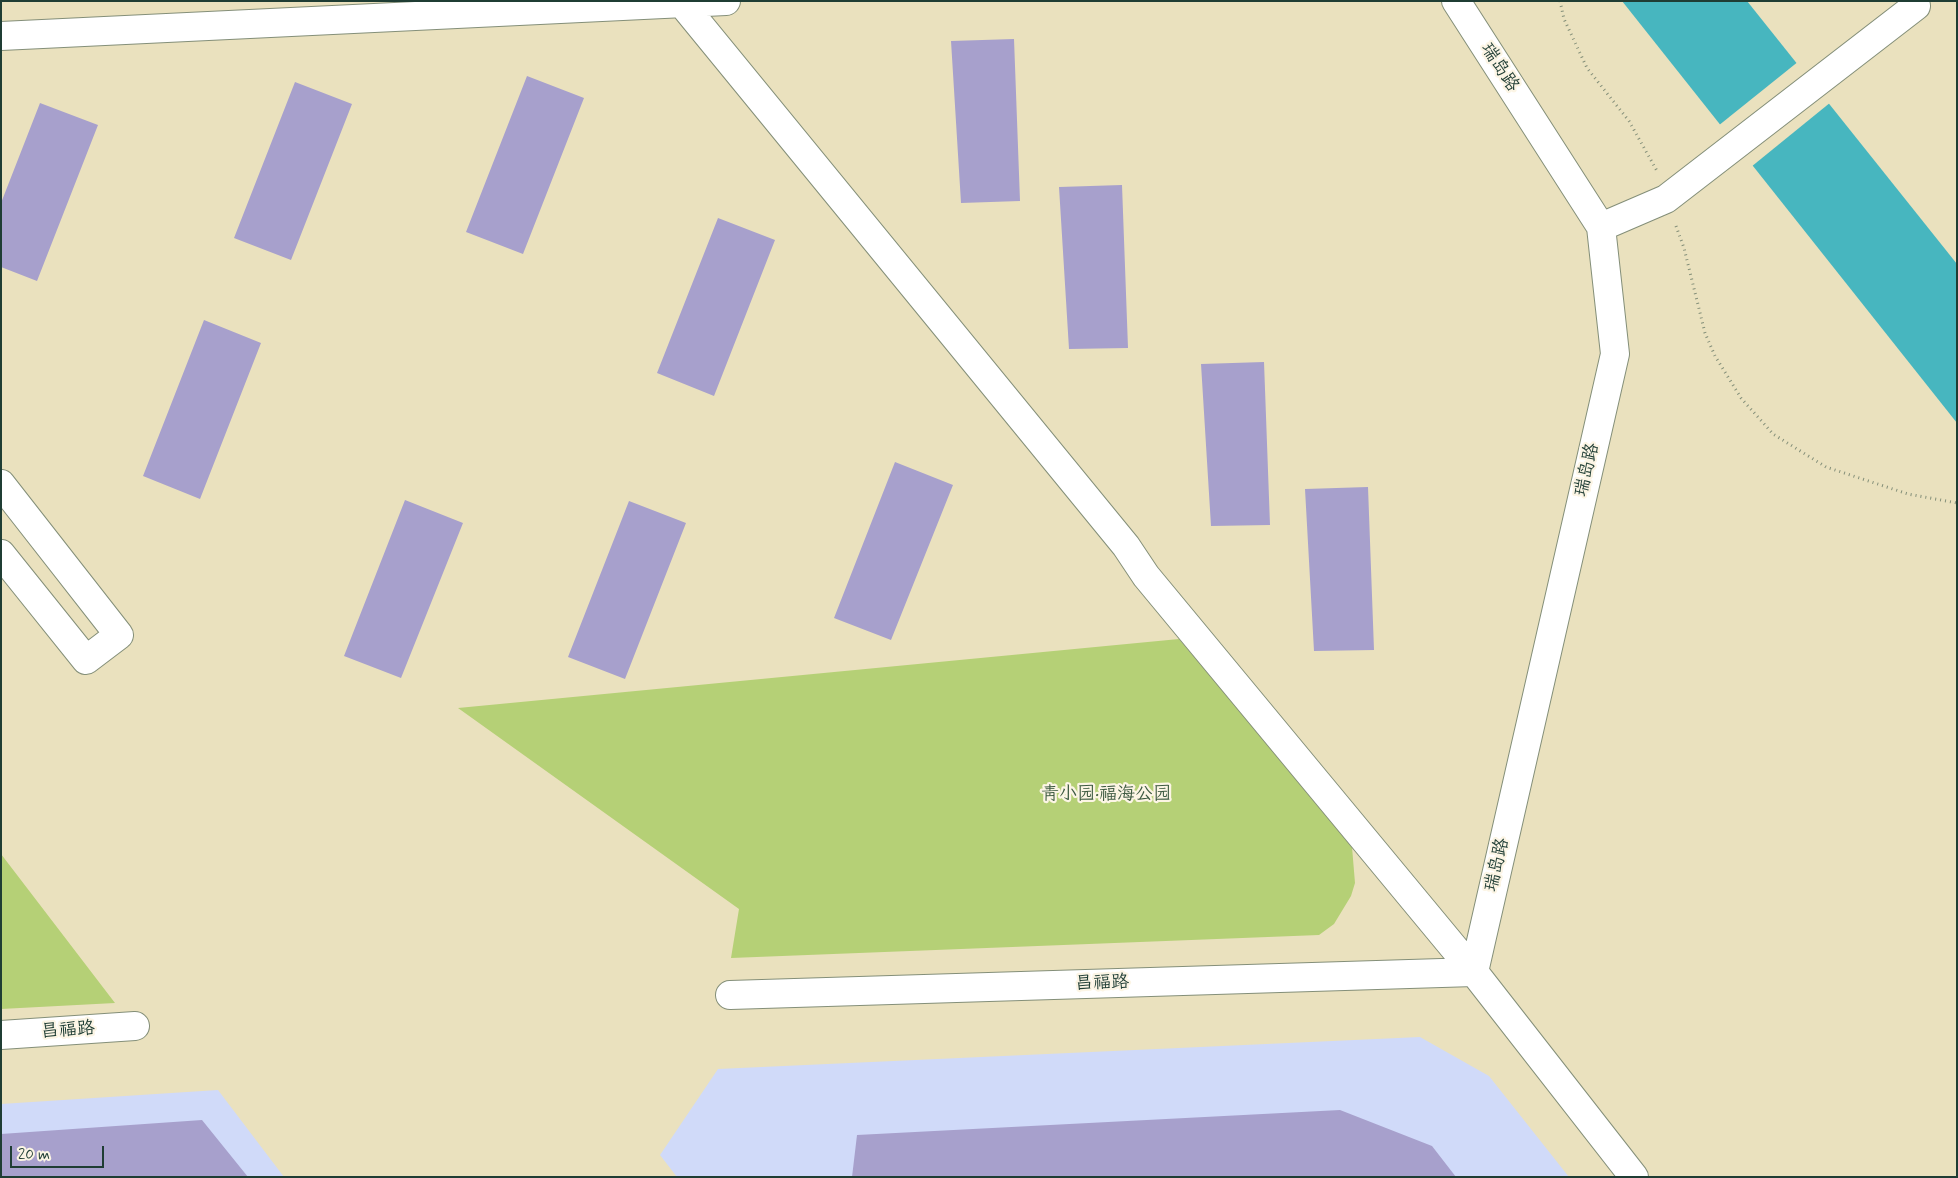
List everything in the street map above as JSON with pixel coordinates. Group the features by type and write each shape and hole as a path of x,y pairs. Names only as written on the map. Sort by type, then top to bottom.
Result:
{"street":[{"path":"1,36 726,1"},
{"name":"瑞岛路","path":"1456,1 1600,227 1614,354 1474,972"},
{"path":"681,2 1126,546 1146,576 1474,972 1634,1177"},
{"path":"1600,227 1666,199 1916,6"},
{"path":"1,484 119,635 86,660 1,554"},
{"name":"昌福路","path":"730,995 1474,972"},
{"name":"昌福路","path":"1,1035 135,1026"}],"path":[{"path":"1560,1 1564,19 1587,68 1629,121 1655,166 1684,248 1705,333 1715,356 1741,398 1773,434 1826,467 1908,494 1957,503"}],"shaded area":[{"path":"1420,1037 1489,1076 1569,1177 677,1177 660,1155 718,1069"},
{"path":"218,1090 284,1177 1,1177 1,1104"}],"green space":[{"name":"青小园·福海公园","path":"1179,639 1346,835 1352,847 1355,883 1351,896 1334,924 1319,935 731,958 739,909 458,708"},
{"path":"1,854 115,1003 1,1009"}],"water":[{"path":"1622,1 1747,1 1957,264 1957,423"}],"pier":[{"path":"1799,61 1831,102 1751,167 1718,126"}],"building":[{"path":"1014,39 1020,201 961,203 951,41"},
{"path":"527,76 584,98 523,254 466,232"},
{"path":"295,82 352,104 291,260 234,238"},
{"path":"40,103 98,125 37,281 1,267 1,203"},
{"path":"1122,185 1128,348 1069,349 1059,187"},
{"path":"718,218 775,240 714,396 657,373"},
{"path":"204,320 261,343 200,499 143,476"},
{"path":"1264,362 1270,525 1211,526 1201,364"},
{"path":"895,462 953,485 891,640 834,618"},
{"path":"1368,487 1374,650 1314,651 1305,489"},
{"path":"405,500 463,523 401,678 344,656"},
{"path":"629,501 686,523 625,679 568,657"},
{"path":"1340,1110 1432,1146 1456,1177 852,1177 857,1135"},
{"path":"202,1120 248,1177 1,1177 1,1134"}]}
